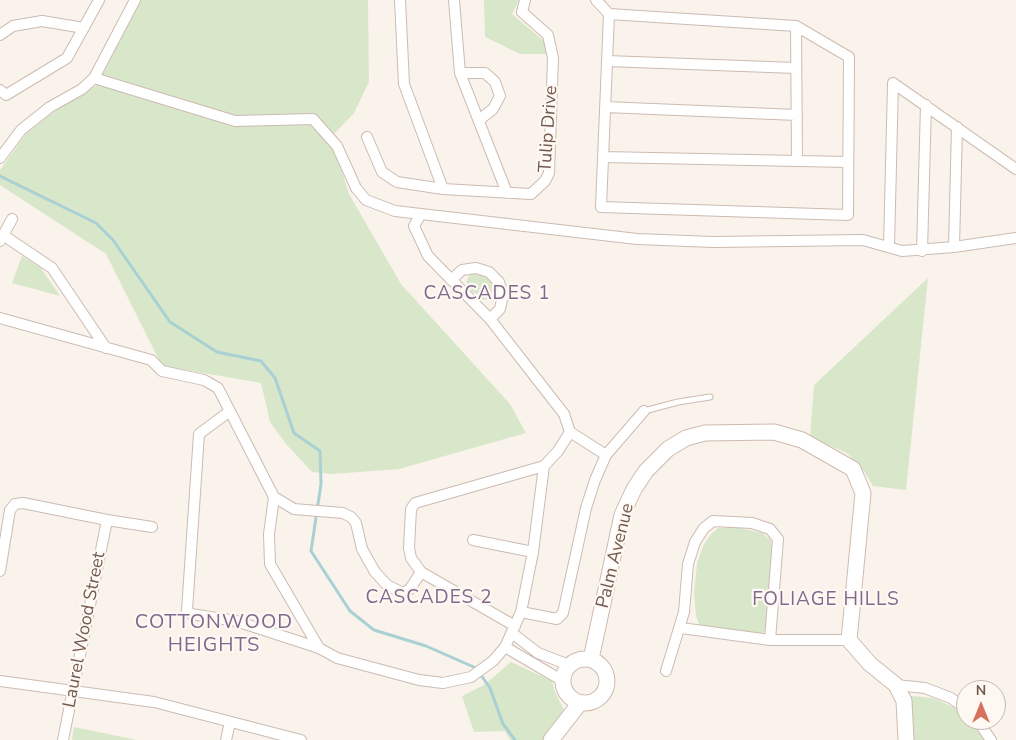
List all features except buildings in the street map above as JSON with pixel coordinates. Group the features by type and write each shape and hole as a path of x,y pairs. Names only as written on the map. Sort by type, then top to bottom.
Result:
{"street":[{"path":"0,90 6,94 67,58 99,0"},
{"path":"0,158 21,130 50,107 82,89 94,78 135,0"},
{"path":"400,0 404,84 443,189"},
{"path":"454,0 460,73 507,193"},
{"name":"Tulip Drive","path":"367,137 382,172 397,182 443,189 531,194 545,181 548,172 553,58 548,35 522,12 525,0"},
{"path":"596,0 609,14 796,26 848,57 848,215 601,207 609,14"},
{"path":"0,35 13,26 42,20 84,28"},
{"path":"796,26 797,161"},
{"path":"607,61 796,68"},
{"path":"460,73 485,73 495,82 500,96 494,109 479,120"},
{"path":"94,78 235,121 313,119 337,146 356,188 366,200 395,211 636,239 713,242 863,240 902,251 954,248 1016,238"},
{"path":"889,246 893,83 1016,168"},
{"path":"922,251 926,106"},
{"path":"605,107 797,115"},
{"path":"954,248 957,127"},
{"path":"603,157 848,162"},
{"path":"421,214 414,226 428,256 490,320 564,414 570,432 606,454"},
{"path":"12,219 2,238 52,268 106,348"},
{"path":"451,280 462,270 476,268 489,272 499,282 503,295 500,309 490,320"},
{"path":"0,318 151,360 162,370 204,380 218,388 274,497 294,509 343,513 351,517 356,523 362,549 375,572 387,584 403,593 410,589 421,572"},
{"path":"230,411 199,434 187,610 191,614 236,621 319,648 337,658 420,680 443,684 471,677 493,661 505,647 521,612 532,552 544,466"},
{"path":"521,612 557,619 563,613 586,508 595,480 606,454 644,411"},
{"path":"569,665 538,653 514,629 421,572 412,558 409,548 411,509 415,503 544,466 558,451 570,432"},
{"name":"Palm Avenue","path":"591,659 622,515 634,489 646,471 668,449 686,438 705,433 774,432 802,440 853,469 863,493 849,640"},
{"path":"274,497 269,534 270,564 319,648"},
{"path":"0,571 10,510 15,504 23,503 107,520 152,526"},
{"name":"Laurel Wood Street","path":"63,740 107,520"},
{"path":"666,672 681,628 688,564 695,542 704,528 713,520 752,523 770,529 778,539 770,640"},
{"path":"473,540 532,552"},
{"path":"681,628 770,640 849,640 870,664 896,685 904,701 906,740"},
{"path":"505,647 562,681"},
{"path":"591,659 605,670 608,687 597,701 589,704 580,703 571,699 565,691 562,681 564,672 569,665 576,661 591,659"},
{"path":"0,681 154,702 301,740"},
{"path":"896,685 925,688 956,701"},
{"path":"551,740 580,703"},
{"path":"226,740 230,722"}],"lane":[{"path":"644,411 678,402 710,397"}],"green space":[{"path":"141,0 368,0 369,82 354,113 334,134 326,139 335,150 349,194 401,284 510,404 526,433 399,469 332,474 312,472 286,444 270,422 261,383 162,366 106,254 0,185 0,170 26,134 52,113 97,85"},
{"path":"484,0 519,0 512,14 545,42 546,54 520,54 485,37"},
{"path":"22,256 41,268 60,296 12,283"},
{"path":"471,274 487,276 494,282 495,292 493,299 483,300 472,291 467,284 467,279"},
{"path":"928,278 906,490 873,486 864,471 847,453 810,437 814,385"},
{"path":"736,527 762,533 770,539 772,545 766,629 761,635 707,630 700,626 696,616 694,593 697,564 703,546 711,534 718,528"},
{"path":"511,662 552,681 565,712 544,740 510,740 505,731 474,732 462,696 484,685"},
{"path":"911,696 933,698 953,707 956,709 956,730 976,730 984,740 912,740"},
{"path":"74,727 137,740 72,740"}],"waterway":[{"path":"0,176 96,223 113,240 170,322 217,352 261,361 275,378 294,433 320,451 321,484 311,551 350,611 374,630 426,646 476,668 490,688 503,724 515,740"}],"district":[{"name":"CASCADES 1","path":"487,294"},
{"name":"CASCADES 2","path":"429,598"},
{"name":"FOLIAGE HILLS","path":"826,600"},
{"name":"COTTONWOOD HEIGHTS","path":"214,634"}]}
